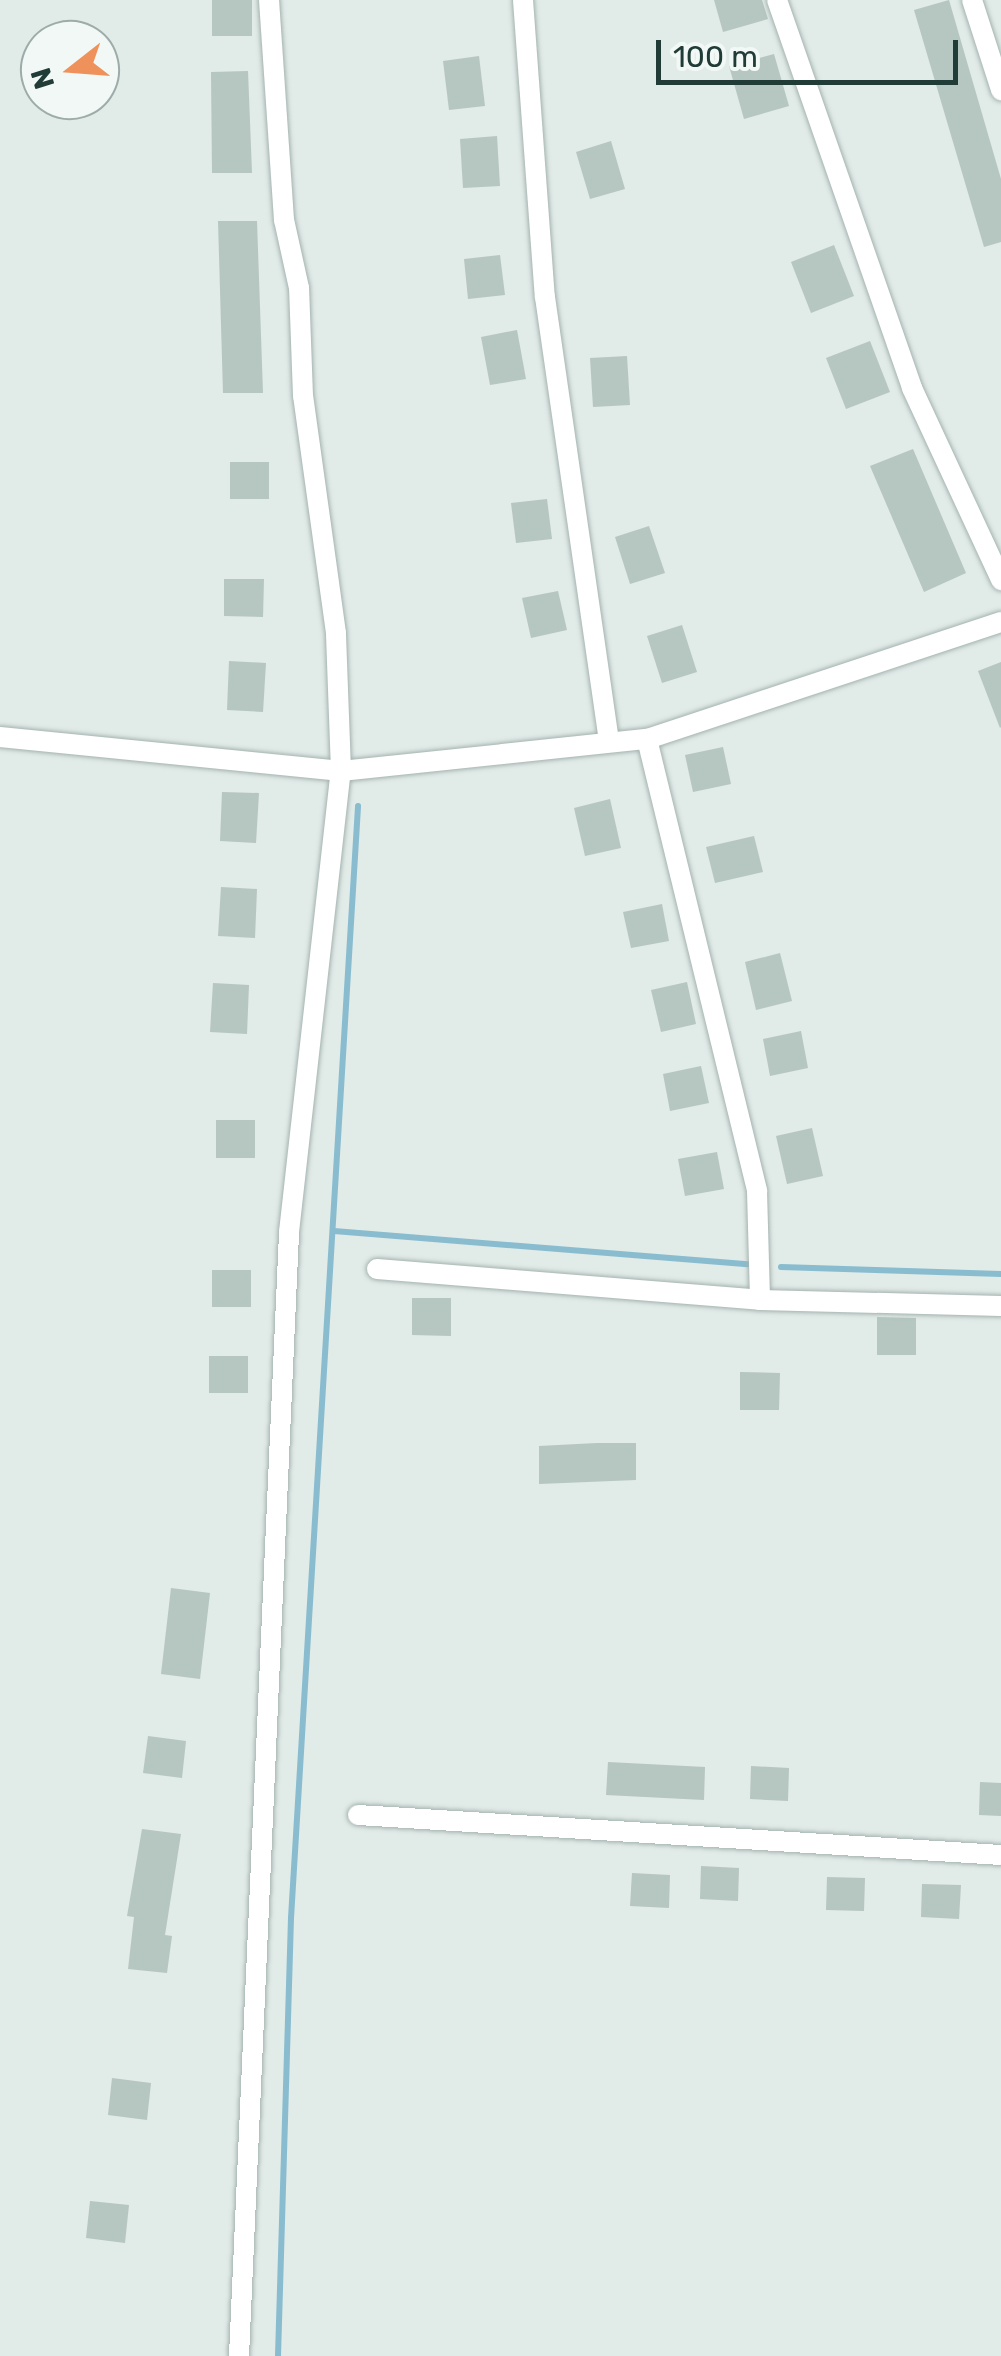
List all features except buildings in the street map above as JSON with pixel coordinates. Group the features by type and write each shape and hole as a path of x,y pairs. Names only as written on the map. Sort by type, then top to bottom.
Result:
{"street":[{"path":"239,2356 289,1232 342,771 336,634 303,396 299,288 284,220 269,0"},
{"path":"523,0 545,298 609,738"},
{"path":"778,0 912,388 1001,580"},
{"path":"972,0 1001,90"},
{"path":"0,738 342,771 609,738 646,739 1001,622"},
{"path":"646,739 757,1192 760,1300"},
{"path":"377,1269 760,1300 1001,1306"},
{"path":"358,1816 1001,1855"}],"waterway":[{"path":"278,2356 291,1918 358,806"},
{"path":"334,1231 748,1264"},
{"path":"781,1267 1001,1274"}]}
